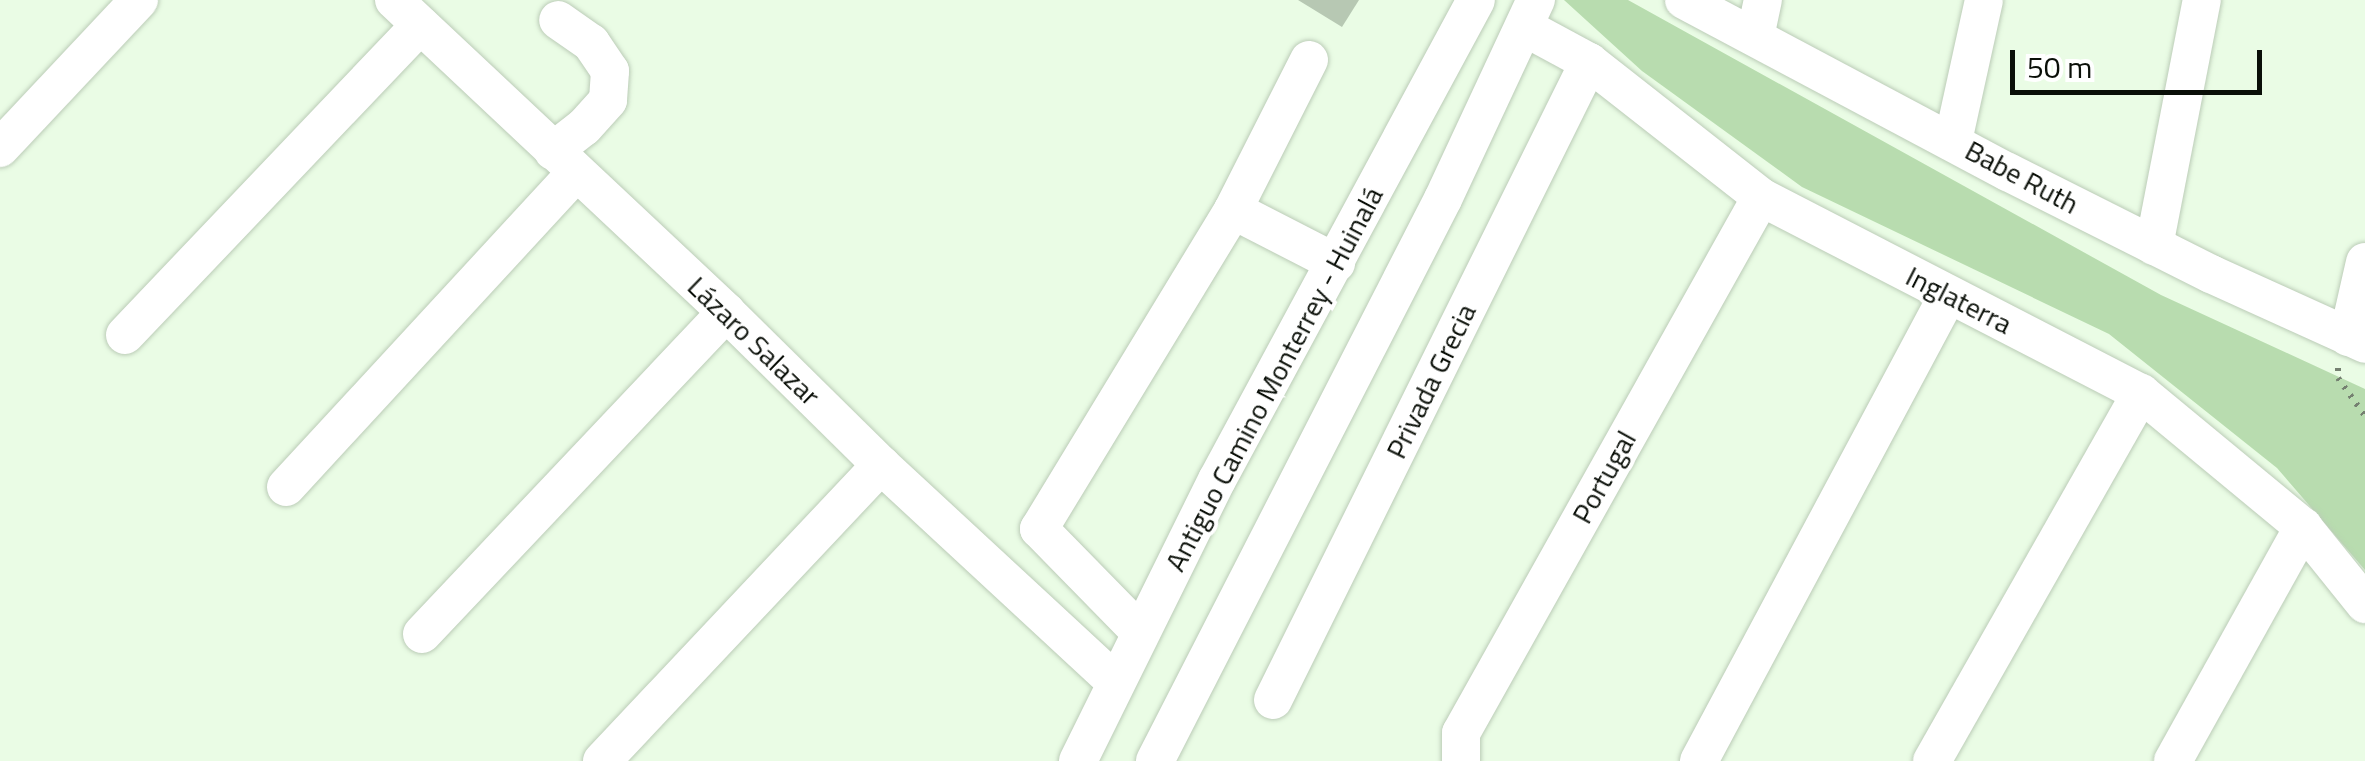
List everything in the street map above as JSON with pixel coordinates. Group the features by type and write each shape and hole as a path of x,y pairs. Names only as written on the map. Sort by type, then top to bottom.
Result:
{"street":[{"path":"0,148 139,0"},
{"name":"Antiguo Camino Monterrey - Huinalá","path":"1078,761 1140,631 1476,0"},
{"name":"Babe Ruth","path":"1684,0 2355,351"},
{"path":"1755,37 1763,0"},
{"path":"1953,140 1984,0"},
{"path":"2154,246 2202,0"},
{"path":"126,335 407,12"},
{"name":"Lázaro Salazar","path":"407,12 726,312 881,465 1114,681"},
{"path":"1156,761 1443,198 1531,14"},
{"name":"Inglaterra","path":"1531,14 1761,197 2141,394 2302,528 2365,604"},
{"path":"286,487 565,162 584,128 608,100 610,71 591,43 558,20"},
{"path":"1140,631 1039,529 1233,210 1308,60"},
{"name":"Privada Grecia","path":"1273,700 1589,62"},
{"path":"1387,170 1443,198"},
{"name":"Portugal","path":"1461,761 1461,733 1761,197"},
{"path":"1233,210 1336,263"},
{"path":"2355,351 2365,262"},
{"path":"1699,761 1948,295"},
{"path":"422,634 726,312"},
{"path":"1932,761 2141,394"},
{"path":"602,761 881,465"},
{"path":"2173,761 2302,528"}],"path":[{"path":"2355,351 2335,372 2365,416"}],"green space":[{"path":"1564,0 1628,0 2161,295 2365,389 2365,570 2277,468 2109,334 1802,187 1642,71"}],"building":[{"path":"1298,0 1359,0 1342,27"}]}
